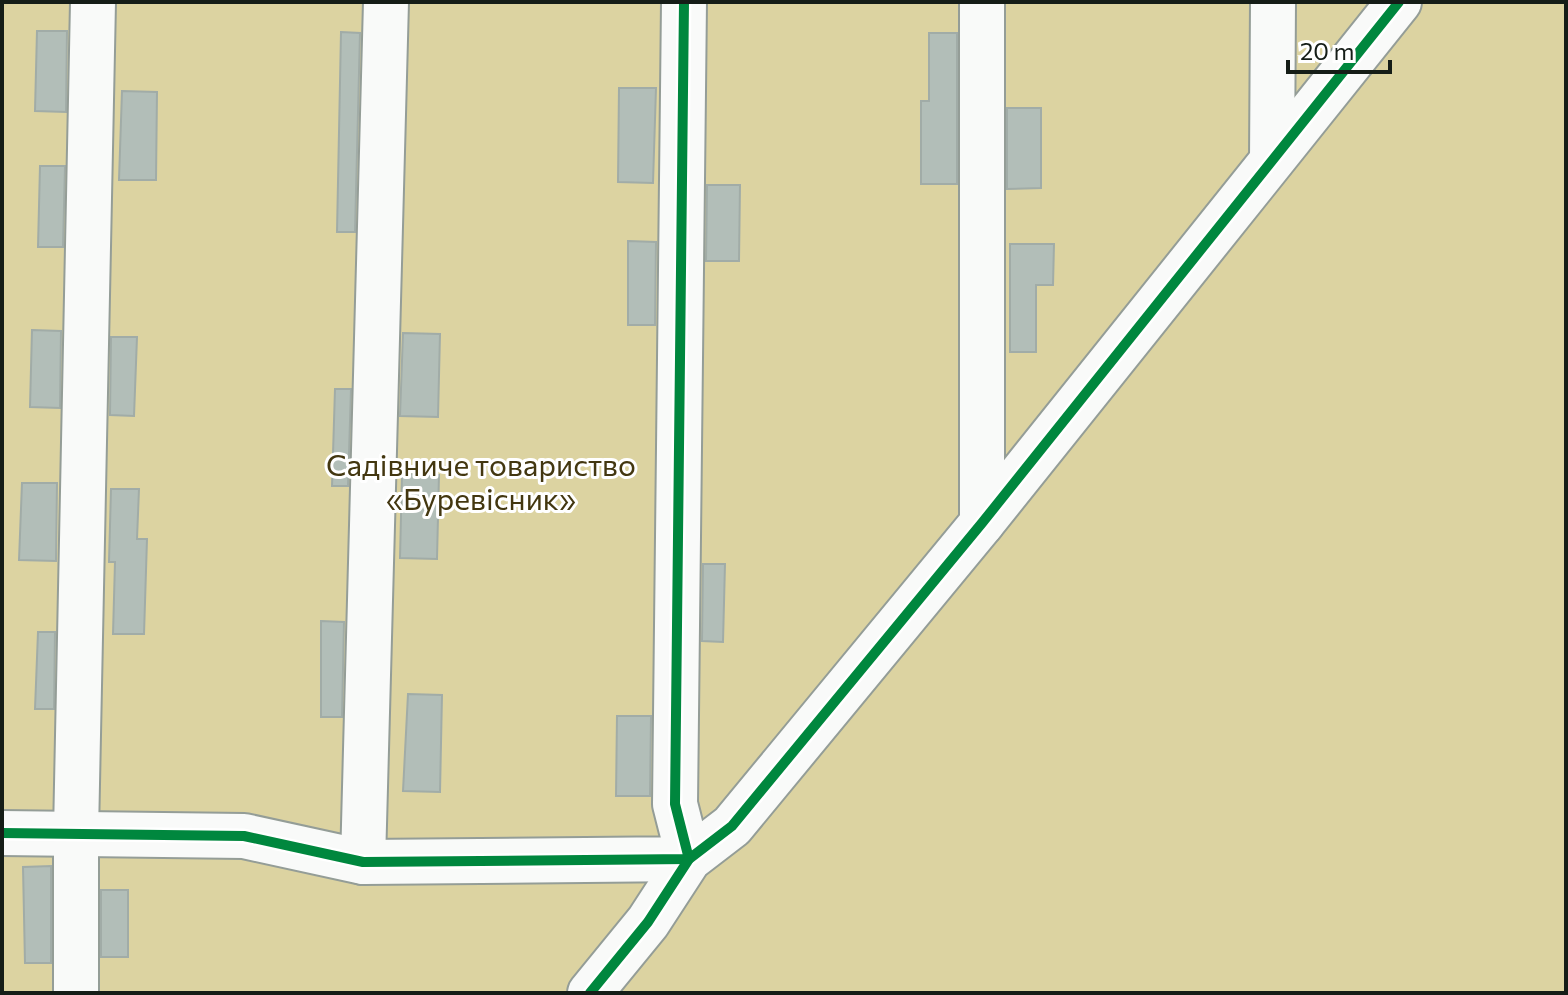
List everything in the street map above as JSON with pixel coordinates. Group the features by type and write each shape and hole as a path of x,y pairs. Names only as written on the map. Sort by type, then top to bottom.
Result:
{"street":[{"path":"76,993 76,833 93,2"},
{"path":"363,862 386,2"},
{"path":"684,2 675,804 689,859"},
{"path":"982,2 982,523"},
{"path":"1272,160 1273,2"},
{"path":"590,993 648,922 689,859 732,826 982,523 1399,2"},
{"path":"2,833 244,836 363,862 689,859"}],"green space":[{"name":"Садівниче товариство «Буревісник»","path":"2,2 1566,2 1566,993 2,993"}],"building":[{"path":"37,31 67,31 66,112 35,111"},
{"path":"341,32 360,33 355,232 337,232"},
{"path":"929,33 957,33 957,184 921,184 921,101 929,101"},
{"path":"619,88 656,88 653,183 618,182"},
{"path":"122,91 157,92 156,180 119,180"},
{"path":"1007,108 1041,108 1041,188 1007,189"},
{"path":"40,166 65,166 63,247 38,247"},
{"path":"707,185 740,185 739,261 706,261"},
{"path":"628,241 656,242 655,325 628,325"},
{"path":"1010,244 1054,244 1053,285 1036,285 1036,352 1010,352"},
{"path":"32,330 61,331 60,408 30,407"},
{"path":"403,333 440,334 438,417 400,416"},
{"path":"111,337 137,337 134,416 110,415"},
{"path":"335,389 351,389 348,486 332,486"},
{"path":"402,474 439,475 437,559 400,558"},
{"path":"22,483 57,483 56,561 19,560"},
{"path":"111,489 139,489 137,539 147,539 144,634 113,634 115,562 109,562"},
{"path":"703,564 725,564 723,642 702,641"},
{"path":"321,621 344,622 342,717 321,717"},
{"path":"38,632 55,632 54,709 35,709"},
{"path":"408,694 442,695 440,792 403,791"},
{"path":"617,716 651,716 650,796 616,796"},
{"path":"51,866 51,963 25,963 23,867"},
{"path":"101,890 128,890 128,957 101,957"}],"cycle path":[{"path":"2,833 244,836 363,862 689,859 675,804 684,2"},
{"path":"590,993 648,922 689,859 732,826 982,523 1399,2"}]}
